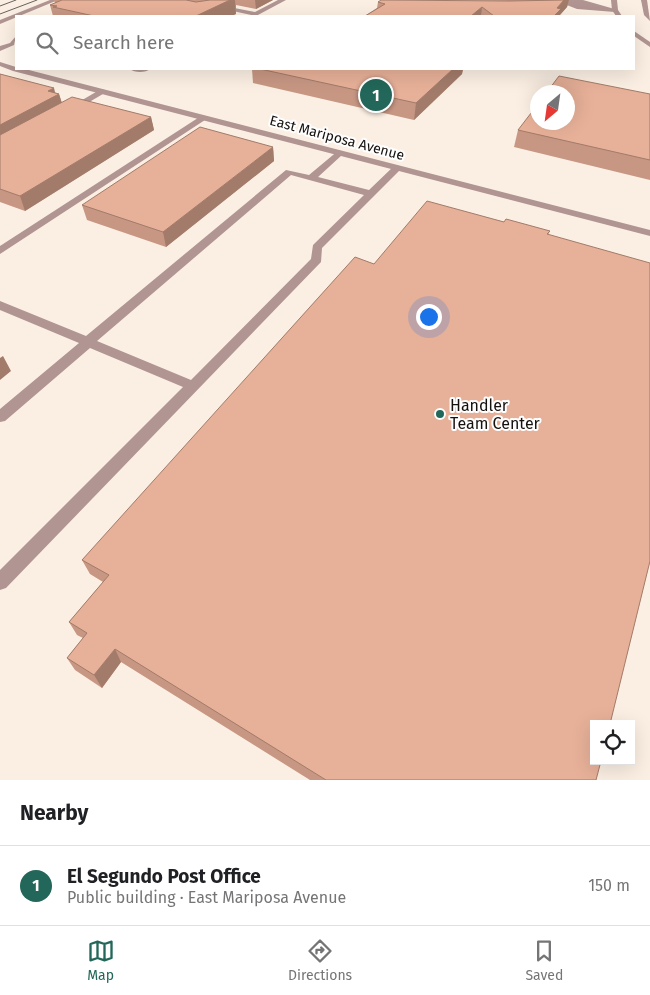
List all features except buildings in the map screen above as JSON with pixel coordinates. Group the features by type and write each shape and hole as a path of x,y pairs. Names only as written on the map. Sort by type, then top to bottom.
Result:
{"street":[{"path":"18,15 55,0"},
{"path":"184,0 256,14 282,0"},
{"path":"586,0 614,1 615,10 618,15"},
{"path":"644,0 649,16"},
{"path":"562,1 592,8 615,10"},
{"path":"562,1 583,2 601,8"},
{"path":"0,22 15,16"},
{"path":"635,34 650,45"},
{"path":"6,38 15,39"},
{"path":"0,49 12,44 15,40"},
{"path":"0,55 10,54"},
{"name":"East Mariposa Avenue","path":"0,64 15,69"},
{"name":"East Mariposa Avenue","path":"20,70 650,234"},
{"path":"63,113 104,91"},
{"path":"0,251 204,118"},
{"path":"311,178 339,153"},
{"path":"0,582 317,260 317,247 397,168"},
{"path":"0,416 290,172 370,194"},
{"path":"0,305 193,386"}],"tram line":[{"path":"0,6 16,0"},
{"path":"0,14 37,0"}],"place":[{"name":"El Segundo Post Office","path":"376,95"},
{"name":"Handler Team Center","path":"440,414"}]}
